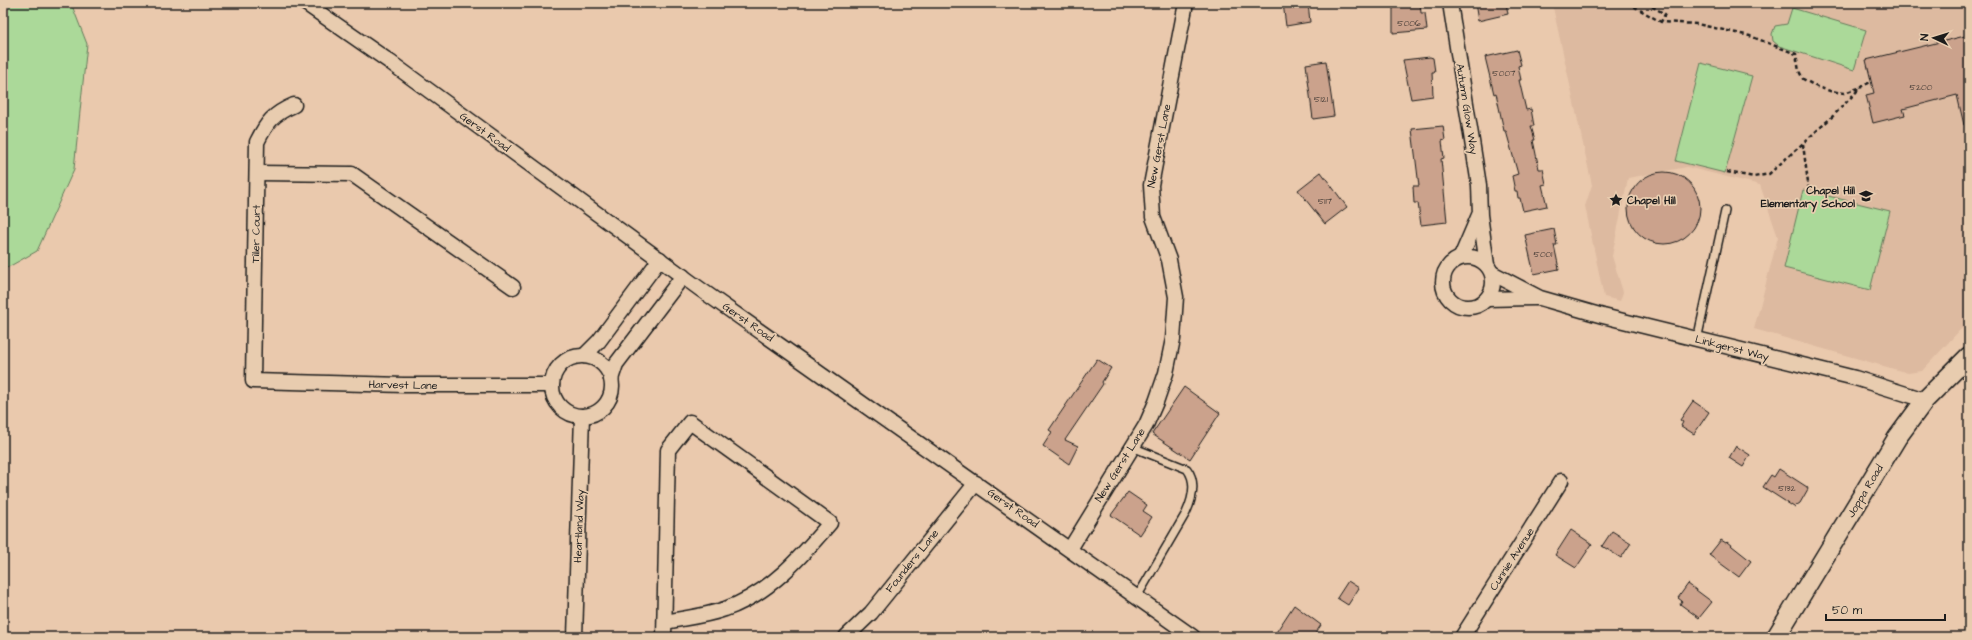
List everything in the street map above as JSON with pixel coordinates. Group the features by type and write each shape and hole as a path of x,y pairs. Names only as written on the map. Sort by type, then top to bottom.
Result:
{"street":[{"name":"Gerst Road","path":"305,3 390,62 683,276 1193,637"},
{"name":"New Gerst Lane","path":"1070,549 1132,447 1156,402 1166,373 1173,339 1176,297 1167,253 1153,217 1151,185 1186,3"},
{"name":"Autumn Glow Way","path":"1450,3 1480,185 1480,215 1490,269"},
{"name":"Tiller Court","path":"253,381 258,142 264,128 278,112 294,105"},
{"path":"257,173 352,174 513,287"},
{"name":"Autumn Glow Way","path":"1461,257 1480,215"},
{"path":"1461,257 1475,257 1490,269 1493,286 1487,299 1482,304 1466,308 1452,302 1443,289 1444,273 1454,261 1461,257"},
{"path":"584,356 598,341 660,259"},
{"name":"Linkgerst Way","path":"1490,269 1540,298 1697,340 1855,378 1925,400"},
{"path":"611,379 616,364 683,276"},
{"name":"Linkgerst Way","path":"1487,299 1540,298"},
{"path":"584,356 593,358 608,370 611,379 612,388 610,398 604,407 596,413 582,416 566,412 559,405 554,396 552,386 554,376 558,368 574,357 584,356"},
{"name":"Joppa Road","path":"1776,637 1897,438 1925,400 1969,356"},
{"name":"Harvest Lane","path":"253,381 404,385 552,386"},
{"name":"Heartland Way","path":"575,637 582,416"},
{"path":"664,622 724,609 757,595 803,555 830,522 690,422 668,450 664,622 664,637"},
{"name":"Cunnie Avenue","path":"1462,637 1561,481"},
{"name":"Founders Lane","path":"846,637 871,612 976,483"}],"lane":[{"path":"1697,340 1725,211"},
{"path":"1132,447 1187,470 1191,475 1193,483 1191,503 1186,514 1136,597"}],"path":[{"path":"1628,3 1661,22 1681,22 1704,25 1750,36 1796,54 1799,71 1803,79 1830,91 1844,93 1862,87 1871,82"},
{"path":"1646,3 1665,14 1661,22"},
{"path":"1727,172 1754,177 1769,174 1803,144 1862,87"},
{"path":"1803,144 1809,192"}],"shaded area":[{"name":"Chapel Hill Elementary School","path":"1552,3 1969,3 1969,323 1960,330 1922,371 1908,373 1754,329 1778,237 1760,185 1687,167 1628,178 1612,256 1623,292 1620,301 1604,297 1585,206 1592,185"}],"green space":[{"path":"3,3 71,3 87,44 74,169 37,251 3,270"},
{"path":"1792,8 1866,30 1854,70 1779,46 1773,41 1772,34 1775,26 1787,24"},
{"path":"1701,63 1752,76 1725,173 1676,161"},
{"path":"1803,190 1890,211 1870,290 1784,268"}],"building":[{"path":"1283,3 1308,3 1310,22 1286,26"},
{"path":"1393,3 1420,3 1421,13 1425,13 1427,30 1393,33"},
{"path":"1475,3 1506,3 1508,14 1478,21"},
{"path":"1969,35 1969,124 1964,125 1957,95 1903,109 1905,115 1873,123 1866,95 1874,93 1866,60"},
{"path":"1517,50 1521,65 1518,66 1521,80 1519,80 1526,110 1531,109 1534,126 1531,126 1535,140 1533,140 1539,169 1543,169 1546,184 1542,185 1547,206 1523,211 1520,198 1518,198 1517,191 1515,191 1512,176 1518,174 1506,131 1504,131 1496,93 1494,94 1485,57"},
{"path":"1433,58 1435,72 1432,72 1433,96 1411,99 1403,60"},
{"path":"1326,61 1334,116 1313,119 1306,64"},
{"path":"1443,126 1445,140 1442,141 1444,158 1441,159 1447,222 1421,225 1418,203 1414,203 1413,186 1419,186 1412,129"},
{"path":"1321,172 1347,207 1325,224 1298,190"},
{"path":"1664,172 1684,178 1694,188 1700,208 1694,228 1684,238 1664,244 1644,238 1634,228 1628,208 1634,188 1644,178"},
{"path":"1554,229 1557,245 1554,245 1559,269 1534,274 1525,235"},
{"path":"1097,359 1111,368 1102,382 1103,384 1065,440 1078,446 1069,464 1043,446 1052,432 1049,430"},
{"path":"1184,387 1220,413 1190,459 1152,434"},
{"path":"1693,401 1709,412 1694,434 1681,426 1683,422 1680,420"},
{"path":"1736,446 1750,455 1743,467 1729,458"},
{"path":"1779,469 1808,489 1800,503 1794,507 1763,487 1771,475 1774,477"},
{"path":"1128,492 1147,505 1143,511 1152,517 1140,535 1111,515"},
{"path":"1571,530 1592,544 1576,568 1555,555"},
{"path":"1612,531 1631,543 1621,558 1602,546"},
{"path":"1721,540 1726,543 1727,542 1751,561 1739,577 1709,555"},
{"path":"1348,581 1359,588 1348,605 1337,598"},
{"path":"1688,584 1712,602 1699,618 1680,604 1682,601 1678,598"},
{"path":"1294,605 1321,625 1313,637 1273,637"}],"place":[{"name":"Chapel Hill Elementary School","path":"1866,196"},
{"name":"Chapel Hill","path":"1616,200"}]}
